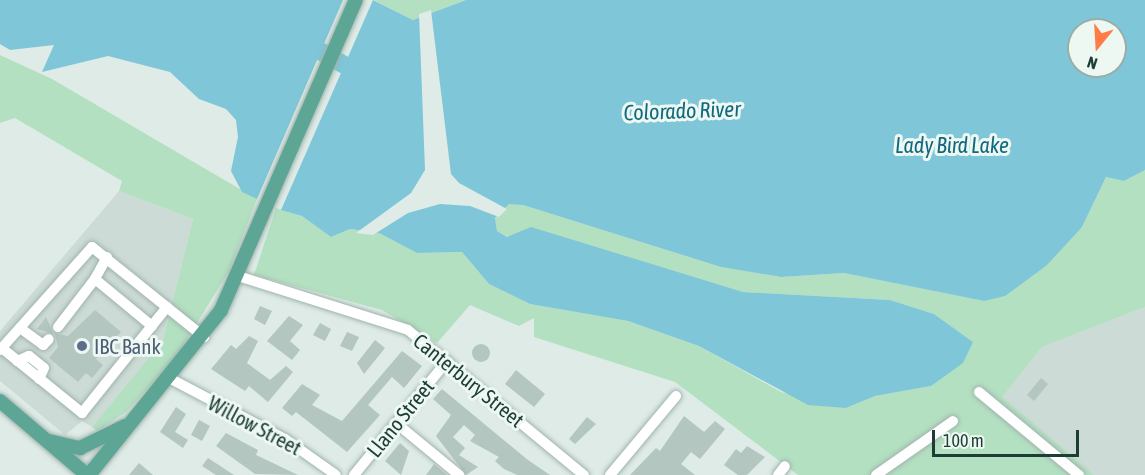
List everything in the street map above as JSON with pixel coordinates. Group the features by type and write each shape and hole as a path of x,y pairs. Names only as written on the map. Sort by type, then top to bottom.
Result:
{"main road":[{"path":"0,401 88,475 204,337 238,276 356,0"},
{"path":"46,440 80,447 130,424"}],"street":[{"path":"167,307 82,413 1,350 87,248 107,257 204,337"},
{"path":"58,327 95,279 107,257"},
{"name":"Canterbury Street","path":"238,276 396,324 447,361 584,475"},
{"path":"95,279 152,326"},
{"path":"20,328 43,345 49,339"},
{"name":"Llano Street","path":"354,475 447,361"},
{"name":"Willow Street","path":"171,379 285,439 336,475"},
{"path":"979,392 1079,475"},
{"path":"610,475 676,396"},
{"path":"876,475 953,421"},
{"path":"396,423 459,475"}],"shaded area":[{"path":"119,191 193,219 163,340 92,427 82,421 65,435 0,381 0,331"},
{"path":"1145,307 1145,475 1071,475 988,414 1042,347"}],"green space":[{"path":"374,0 466,0 413,20"},
{"path":"0,55 52,79 257,199 229,271 176,357 126,412 97,431 92,427 163,340 193,219 119,191 122,181 15,118 0,123"},
{"path":"1145,170 1145,307 1042,347 1002,397 1094,475 798,475 675,382 534,337 534,318 519,326 470,305 437,343 382,310 254,275 276,208 302,216 331,237 350,229 379,233 417,253 462,252 489,284 530,304 628,321 699,346 781,392 846,408 875,396 931,386 973,342 934,314 890,300 743,292 564,240 521,232 507,237 497,231 495,219 509,203 523,205 721,267 781,277 844,273 984,301 1082,227 1106,177 1124,181"}],"water":[{"path":"0,0 343,0 257,199 242,192 231,171 238,137 236,120 226,109 199,99 170,72 108,56 42,72 54,45 10,50 0,44"},
{"name":"Lady Bird Lake","path":"373,0 413,20 466,0 1145,0 1145,170 1124,181 1106,177 1082,227 1047,265 1005,296 984,301 844,273 781,277 721,267 523,205 509,204 495,218 497,231 507,237 531,227 743,292 890,300 934,314 973,342 963,363 931,386 875,396 846,408 808,405 699,346 628,321 530,304 489,284 462,252 417,253 379,233 350,229 331,237 302,216 281,210"}],"pier":[{"path":"431,10 451,174 459,183 507,209 499,217 470,206 440,204 408,213 373,235 356,233 411,193 425,170 419,14"}],"building":[{"path":"260,306 272,311 265,325 254,319"},
{"name":"IBC Bank","path":"95,310 121,332 96,359 103,365 92,378 86,373 78,382 49,358 58,347 55,334 37,329 46,317 53,333 68,336"},
{"path":"289,316 303,325 290,341 300,350 292,360 267,341"},
{"path":"320,323 331,329 325,341 313,335"},
{"path":"347,332 359,337 352,351 340,346"},
{"path":"249,336 258,341 247,363 270,380 286,366 293,372 268,402 249,386 245,391 211,369 231,345 236,349"},
{"path":"375,340 385,348 364,374 357,363"},
{"path":"481,344 487,347 490,353 487,359 481,362 475,359 472,353 475,347"},
{"path":"402,351 422,366 404,388 392,377 368,405 380,415 347,452 296,412 292,416 282,408 302,384 320,395 312,405 342,421"},
{"path":"516,370 545,394 534,407 505,384"},
{"path":"1041,378 1048,384 1034,401 1027,395"},
{"path":"442,389 528,460 550,475 517,475 504,469 495,461 499,457 470,441 475,435 464,425 453,437 465,448 459,455 478,467 466,475 436,436 451,415 433,399"},
{"path":"176,407 186,414 175,432 188,440 183,448 160,432"},
{"path":"684,416 704,432 715,421 725,429 700,459 691,452 681,464 695,475 630,475 656,448 660,451"},
{"path":"587,417 596,424 575,444 569,439"},
{"path":"199,420 210,426 202,441 191,435"},
{"path":"226,433 258,450 256,455 298,475 255,474 216,446"},
{"path":"400,443 409,451 401,475 385,461"},
{"path":"747,446 765,457 747,475 738,475 724,465 736,449 741,453"},
{"path":"208,458 234,475 216,475 202,466"},
{"path":"139,463 153,475 129,475"},
{"path":"434,464 447,475 426,475"}],"waterway":[{"name":"Colorado River","path":"301,40 365,77"}],"place":[{"name":"IBC Bank","path":"82,346"}]}
